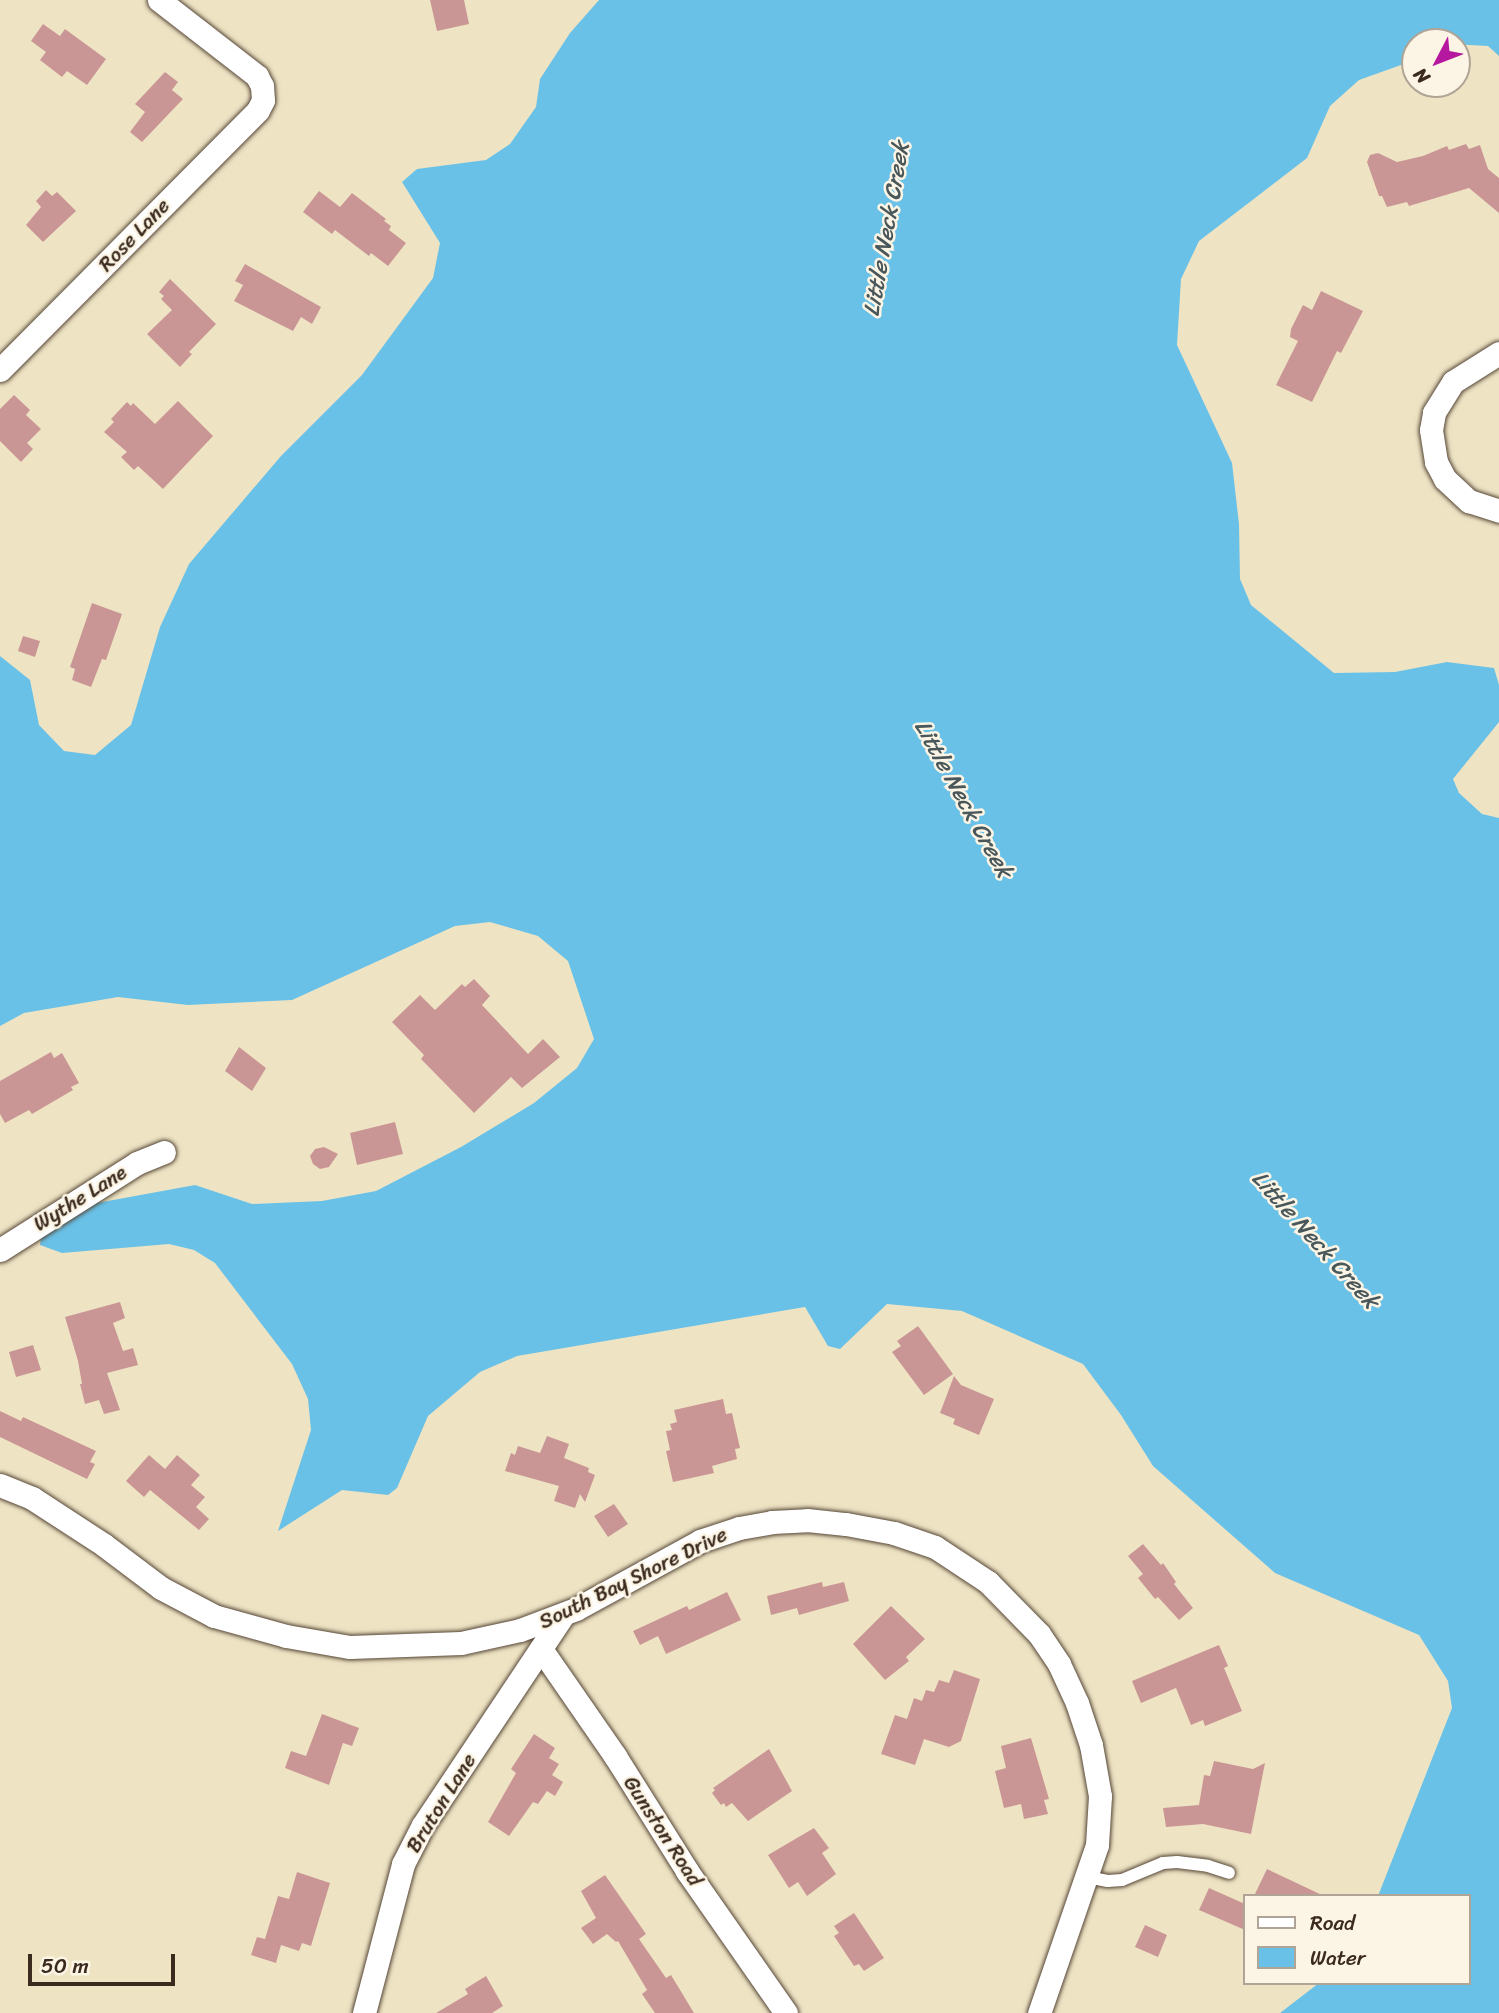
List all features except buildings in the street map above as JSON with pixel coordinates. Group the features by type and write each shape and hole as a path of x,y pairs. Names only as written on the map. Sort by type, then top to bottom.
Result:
{"street":[{"name":"Rose Lane","path":"0,370 258,110 263,97 257,76 159,0"},
{"path":"1499,353 1452,382 1434,413 1431,430 1436,462 1445,479 1469,501 1499,511"},
{"name":"Wythe Lane","path":"0,1250 137,1163 164,1152"},
{"name":"South Bay Shore Drive","path":"0,1485 33,1498 180,1600 214,1616 275,1634 350,1647 380,1648 478,1640 520,1630 563,1615 700,1541 750,1525 807,1520 846,1524 894,1533 935,1547 988,1582 1015,1606 1059,1664 1077,1703 1091,1745 1100,1796 1097,1845 1039,2013"},
{"name":"Bruton Lane","path":"364,2013 403,1864 423,1825 563,1615"},
{"name":"Gunston Road","path":"541,1649 615,1756 687,1871 786,2013"}],"lane":[{"path":"1087,1877 1108,1881 1122,1880 1163,1863 1177,1862 1208,1866 1229,1873"}],"water":[{"name":"Little Neck Creek","path":"599,0 1499,0 1499,56 1488,46 1471,45 1471,28 1401,28 1401,65 1359,80 1330,106 1307,158 1199,241 1181,279 1177,345 1232,463 1239,524 1240,579 1251,605 1334,673 1395,672 1447,662 1494,668 1499,685 1499,722 1453,779 1459,793 1482,814 1499,818 1499,2013 1280,2013 1316,1985 1471,1985 1471,1894 1379,1894 1452,1708 1448,1681 1419,1635 1275,1573 1153,1466 1121,1415 1083,1364 962,1311 887,1304 840,1349 828,1346 805,1307 517,1356 480,1372 428,1416 397,1488 388,1495 342,1490 278,1531 311,1430 308,1399 292,1364 215,1263 194,1250 169,1244 62,1253 40,1245 42,1230 75,1207 195,1185 252,1204 322,1201 376,1191 461,1147 534,1103 577,1068 594,1039 568,961 538,936 490,922 455,926 292,1000 188,1005 118,997 24,1013 0,1026 0,656 30,680 39,725 64,751 95,755 131,725 160,627 189,564 281,456 362,375 433,278 440,243 402,182 417,169 486,160 510,144 536,107 540,79 570,33"}]}
